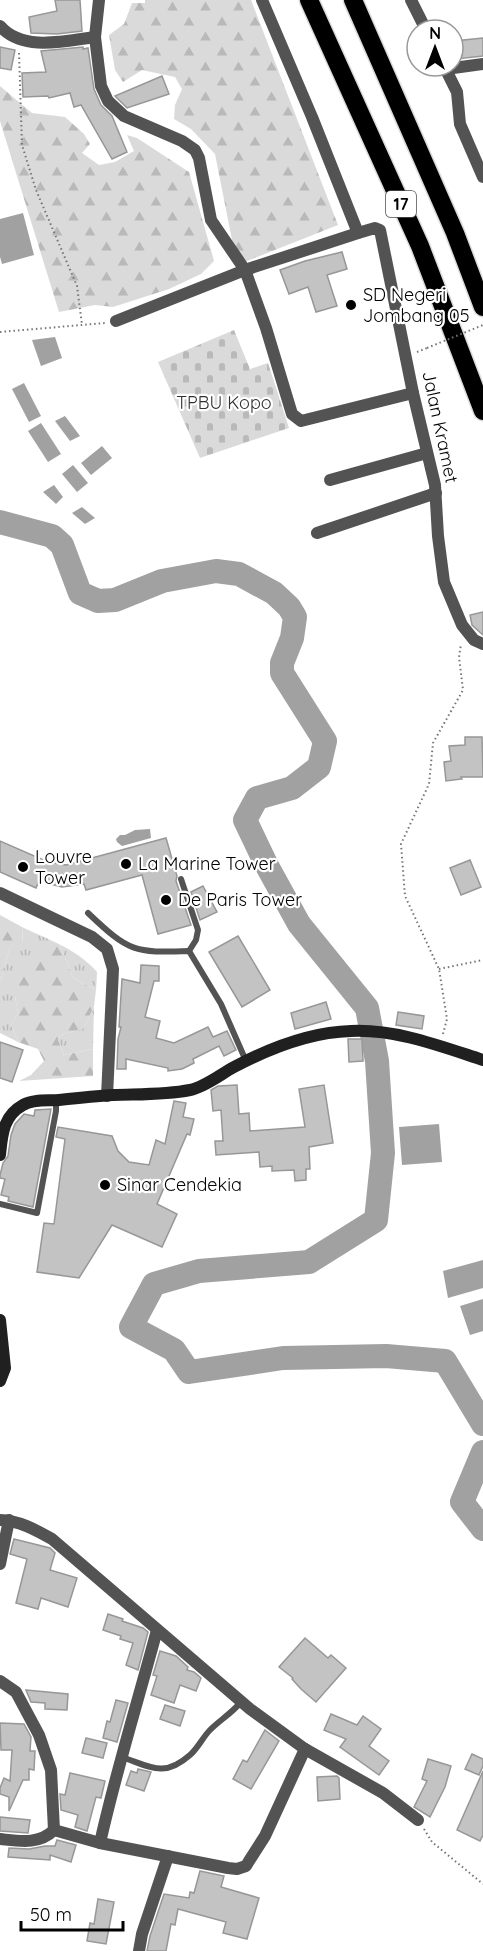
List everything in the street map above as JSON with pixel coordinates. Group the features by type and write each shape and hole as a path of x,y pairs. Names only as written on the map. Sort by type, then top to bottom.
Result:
{"highway":[{"name":"17","path":"309,0 420,246 483,411"},
{"name":"17","path":"353,0 454,233 483,307"}],"street":[{"path":"99,0 95,37 101,86 108,101 124,116 182,141 195,150 200,158 211,220 245,270 266,328 292,414 301,421 413,393"},
{"path":"116,321 245,270 358,233 262,0"},
{"path":"411,0 420,18"},
{"path":"0,26 19,39 34,43 95,37"},
{"path":"465,65 483,64"},
{"path":"450,78 457,92 460,122 483,177"},
{"name":"Jalan Kramet","path":"358,233 375,228 380,230 436,493 438,536 444,582 462,625 474,640 483,644"},
{"path":"330,480 427,453"},
{"path":"317,533 436,493"},
{"path":"0,893 92,937 107,949 113,969 107,1096"},
{"path":"0,1155 2,1133 7,1120 25,1103 194,1089 278,1046 307,1037 362,1030 403,1035 483,1060"},
{"path":"0,1320 4,1368 0,1381"},
{"path":"0,1564 4,1520 52,1539 242,1702 304,1749 383,1793 418,1820"},
{"path":"100,1843 112,1789 157,1630"},
{"path":"0,1681 16,1692 39,1735 51,1770 54,1830"},
{"path":"54,1830 100,1843 237,1869 246,1866 265,1836 304,1749"},
{"path":"0,1839 35,1841 54,1830"},
{"path":"139,1951 142,1934 168,1856"}],"lane":[{"path":"181,879 198,930 196,940 189,951"},
{"path":"88,913 115,939 133,948 152,952 189,951"},
{"path":"189,951 221,1004 246,1061"},
{"path":"0,1204 37,1213 56,1111 56,1100"},
{"path":"122,1757 155,1769 171,1768 191,1754 212,1728 224,1720 242,1702"}],"path":[{"path":"19,39 22,145 36,190 77,286 82,325"},
{"path":"0,332 116,321"},
{"path":"427,348 483,325"},
{"path":"440,1046 447,1019 439,969 405,896 401,844 429,784 432,743 463,690 459,657 462,625"},
{"path":"439,969 483,960"},
{"path":"418,1820 432,1842 483,1884"}],"green space":[{"path":"145,0 251,0 338,225 237,265 215,154 191,129 174,119 175,105 182,89 175,77 142,70 123,82 115,70 109,35 124,24 132,3 145,3"},
{"path":"0,86 32,113 65,117 84,134 90,144 82,153 99,165 115,162 134,151 127,135 137,138 189,172 214,261 201,274 169,289 113,307 95,305 59,312 0,121"},
{"name":"TPBU Kopo","path":"234,330 250,369 268,363 289,428 200,458 158,362"},
{"path":"0,915 22,927 23,944 10,947 0,982"},
{"path":"22,927 60,945 15,996 18,1013 11,1025 18,1042 0,1033 0,982 10,947 23,943"},
{"path":"40,944 60,945 73,978 96,990 94,1006 84,1028 61,1035 58,1040 64,1055 93,1049 93,1076 19,1081 31,1075 44,1061 38,1049 18,1042 11,1025 18,1013 15,996 16,967"},
{"path":"60,945 81,957 97,972 96,990 73,978"},
{"path":"94,1006 93,1049 64,1055 58,1040 61,1035 84,1028"}],"shaded area":[{"path":"23,213 34,255 2,264 0,219"},
{"path":"55,337 62,358 41,366 32,340"},
{"path":"24,383 41,416 29,422 12,389"},
{"path":"65,416 80,436 70,441 55,421"},
{"path":"41,423 61,454 48,462 28,431"},
{"path":"102,446 112,458 91,475 81,463"},
{"path":"73,465 88,483 77,492 62,474"},
{"path":"54,485 63,497 56,504 43,492"},
{"path":"82,507 95,518 85,524 72,513"},
{"path":"150,829 151,838 122,846 117,842 116,839 120,835 135,830"},
{"path":"439,1124 442,1162 402,1165 399,1127"},
{"path":"483,1260 483,1288 448,1298 443,1271"},
{"path":"483,1299 483,1331 470,1335 460,1306"}],"building":[{"path":"55,0 80,0 82,31 57,34 31,33 29,17 57,11"},
{"path":"483,38 483,56 465,58 465,40"},
{"path":"0,47 15,50 11,70 0,68"},
{"path":"83,47 83,49 88,48 94,89 101,105 112,116 127,152 112,159 81,105 74,107 70,93 49,98 48,96 23,97 22,73 46,72 41,51"},
{"path":"162,76 169,94 127,108 115,96"},
{"path":"342,252 347,269 327,275 337,306 316,312 308,287 289,294 280,270"},
{"path":"483,612 483,635 472,625 470,615"},
{"path":"465,737 482,737 483,777 461,777 462,779 446,781 444,762 451,761 449,746 465,745"},
{"path":"166,838 177,876 176,881 191,925 158,934 142,875 86,890 84,884 62,887 39,881 36,888 0,872 0,841 48,862 66,865"},
{"path":"470,860 481,887 461,895 450,868"},
{"path":"203,886 217,912 200,920 191,892"},
{"path":"238,936 270,990 242,1007 209,952"},
{"path":"141,965 159,966 159,981 154,981 145,1017 160,1021 156,1038 174,1043 208,1027 213,1037 227,1031 236,1050 224,1056 219,1046 193,1059 194,1063 182,1069 168,1071 168,1068 126,1059 126,1069 117,1069 122,979 140,983"},
{"path":"326,1002 331,1019 295,1029 291,1013"},
{"path":"398,1012 424,1016 422,1029 396,1025"},
{"path":"348,1039 362,1039 363,1061 349,1062"},
{"path":"0,1042 23,1050 12,1082 0,1078"},
{"path":"237,1085 239,1114 249,1113 250,1131 305,1127 299,1089 324,1085 333,1143 309,1147 310,1169 306,1169 306,1180 295,1181 294,1170 272,1171 272,1166 260,1167 259,1152 216,1155 215,1141 223,1141 221,1110 213,1111 211,1090 218,1086"},
{"name":"Sinar Cendekia","path":"174,1101 186,1103 183,1117 194,1119 190,1135 187,1134 157,1204 177,1214 162,1247 112,1225 79,1278 37,1272 44,1223 54,1224 65,1139 56,1137 58,1127 112,1136 118,1151 129,1162 149,1165 156,1140 165,1144"},
{"path":"51,1109 33,1207 8,1201 9,1197 1,1195 5,1179 0,1178 0,1175 3,1163 8,1156 15,1124 24,1114 34,1116 35,1110"},
{"path":"14,1539 50,1548 55,1553 50,1570 77,1578 68,1607 41,1598 38,1609 16,1603 27,1559 10,1554"},
{"path":"108,1614 148,1632 138,1670 126,1665 133,1643 103,1630"},
{"path":"305,1638 328,1658 331,1655 346,1668 316,1702 279,1667"},
{"path":"160,1651 176,1656 188,1667 187,1670 201,1678 196,1691 180,1685 174,1703 151,1695 157,1676 153,1675"},
{"path":"26,1690 68,1694 67,1710 45,1709 45,1703 31,1702"},
{"path":"116,1700 128,1703 117,1742 103,1738"},
{"path":"165,1705 185,1711 180,1726 160,1719"},
{"path":"331,1714 357,1725 363,1716 381,1729 369,1746 389,1761 379,1775 340,1747 346,1739 324,1730"},
{"path":"0,1723 24,1724 31,1737 30,1751 35,1751 34,1770 29,1769 29,1780 23,1780 9,1811 9,1797 0,1794 0,1788 4,1778 10,1781 12,1750 1,1750"},
{"path":"265,1730 279,1741 251,1789 233,1779 243,1760 247,1762"},
{"path":"86,1738 107,1743 103,1758 82,1753"},
{"path":"472,1754 483,1759 479,1775 465,1769"},
{"path":"428,1759 451,1766 445,1787 430,1817 414,1807 427,1781 422,1779"},
{"path":"138,1769 151,1772 144,1791 126,1785 131,1771 137,1773"},
{"path":"483,1771 483,1835 480,1841 457,1830"},
{"path":"70,1773 105,1781 101,1798 96,1797 87,1831 75,1827 78,1815 61,1810 60,1794 65,1795"},
{"path":"337,1776 340,1799 318,1801 317,1777"},
{"path":"0,1817 30,1820 28,1833 0,1831"},
{"path":"57,1840 76,1845 71,1862 50,1855 50,1860 8,1857 9,1848 29,1849 55,1846"},
{"path":"200,1871 224,1876 221,1887 259,1898 247,1939 223,1933 226,1922 178,1909 175,1925 171,1924 166,1951 147,1951 164,1894 189,1898 190,1892 194,1893"},
{"path":"98,1899 114,1902 106,1944 87,1941 90,1923 94,1924"}],"waterway":[{"path":"0,522 52,536 62,545 80,593 98,601 115,600 162,581 216,571 239,574 274,593 289,607 295,617 292,638 282,663 282,673 325,741 319,767 292,788 257,798 245,820 299,924 367,1008 377,1061 383,1153 376,1220 309,1262 199,1271 154,1284 131,1327 174,1350 189,1372 283,1358 386,1356 445,1361 483,1424"},
{"path":"483,1452 462,1502 483,1529"}],"place":[{"name":"SD Negeri Jombang 05","path":"351,305"},
{"name":"La Marine Tower","path":"126,864"},
{"name":"Louvre Tower","path":"23,867"},
{"name":"De Paris Tower","path":"166,900"},
{"name":"Sinar Cendekia","path":"105,1185"}]}
